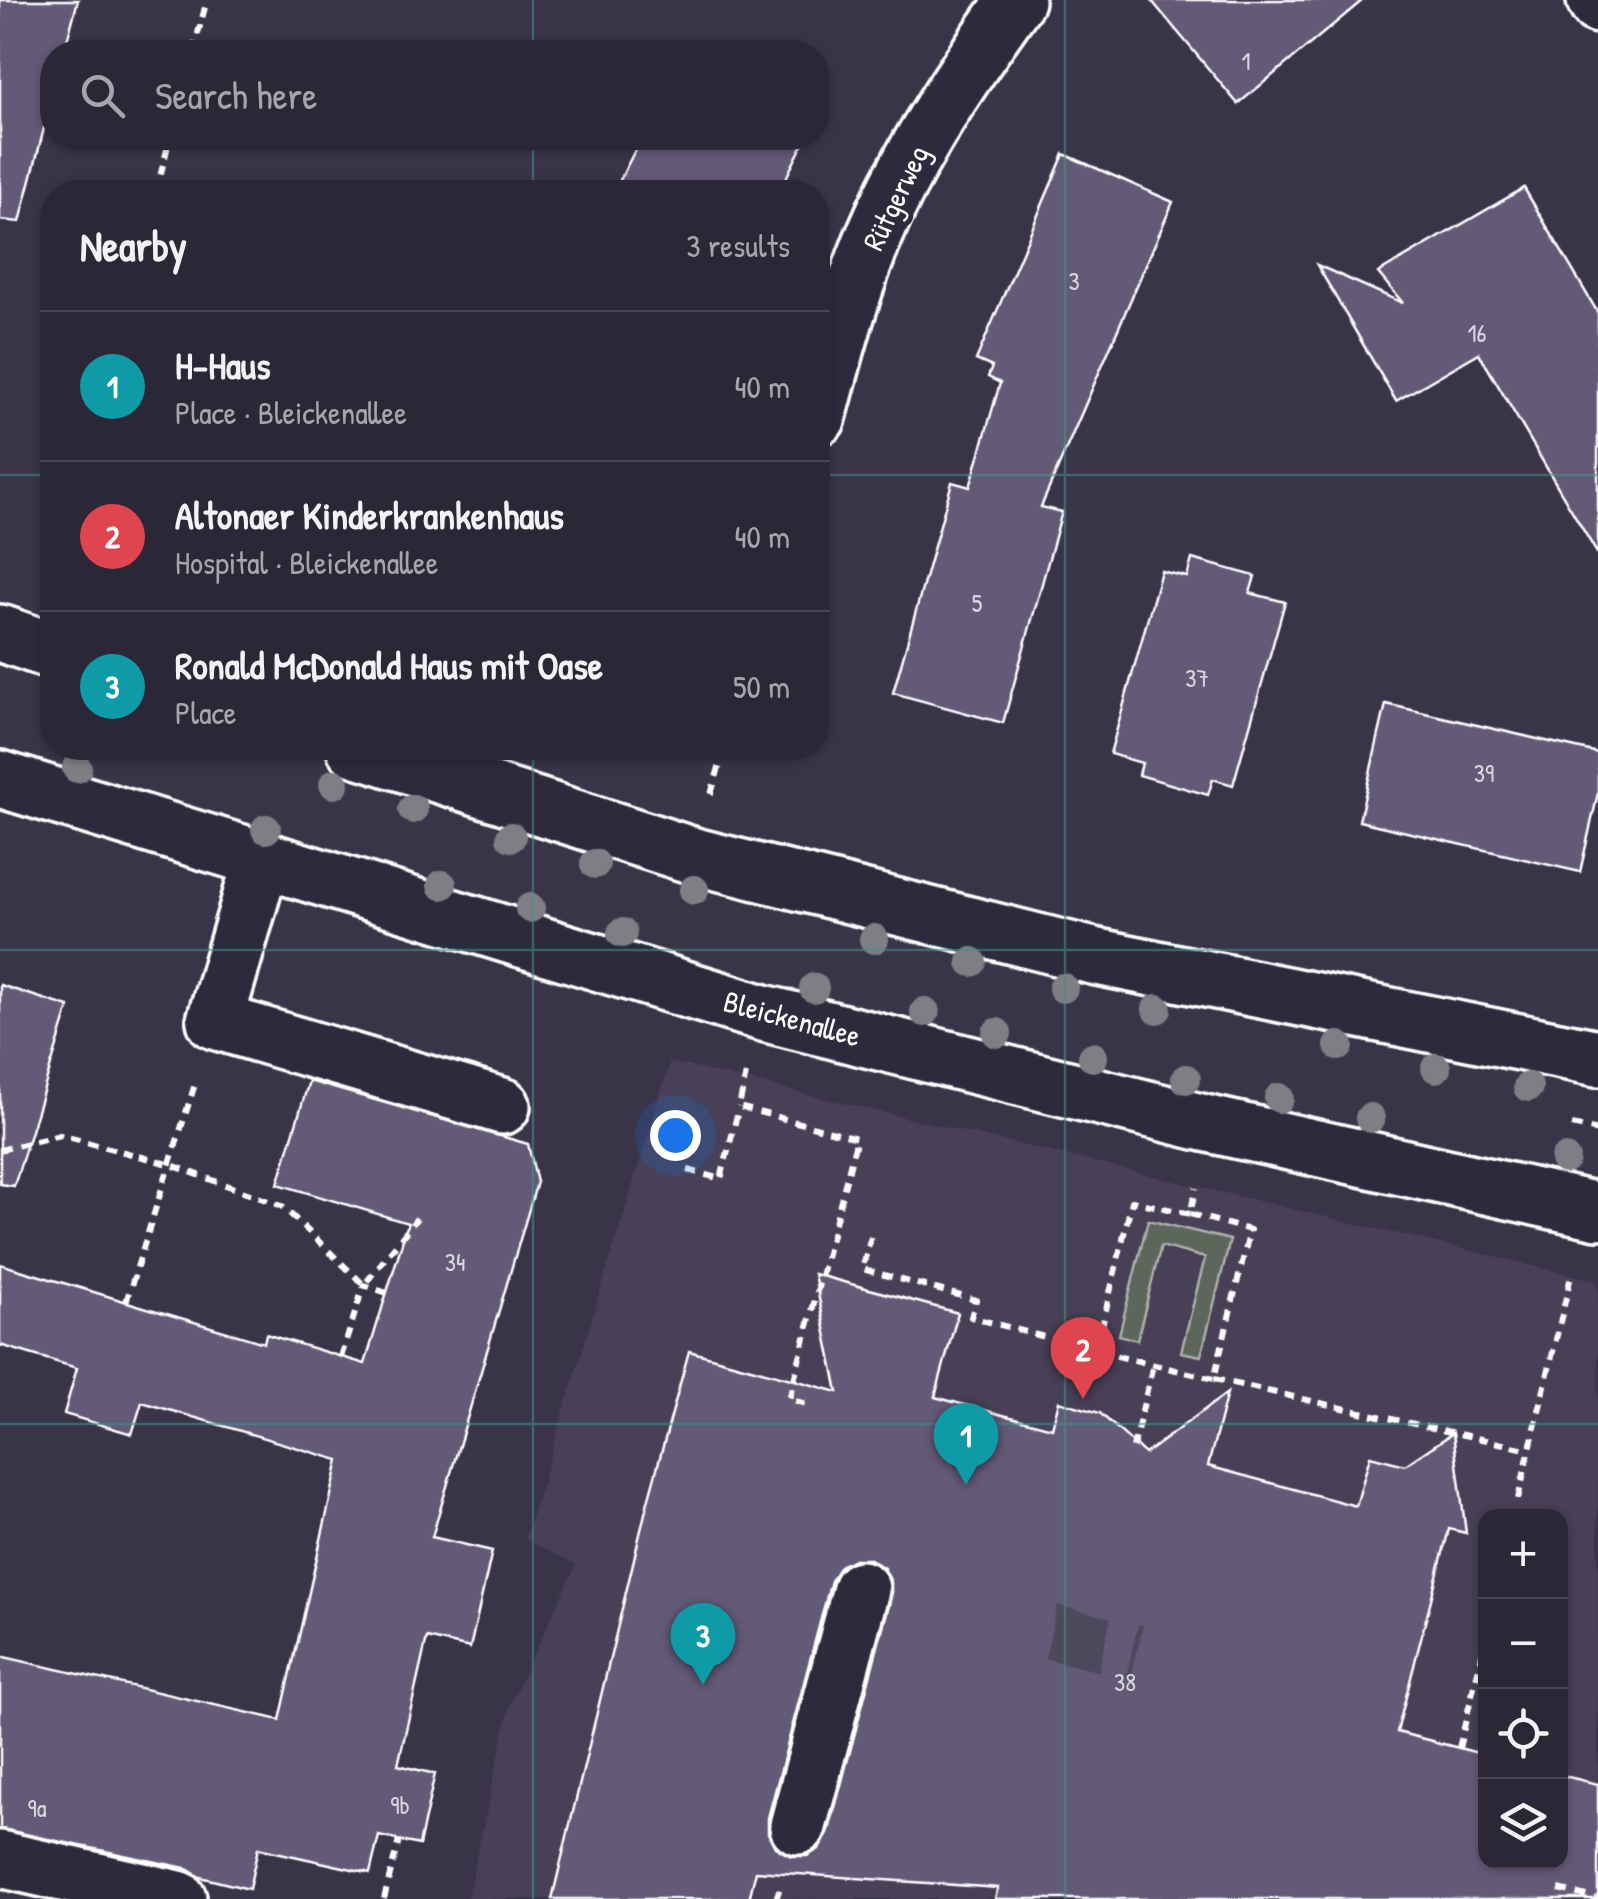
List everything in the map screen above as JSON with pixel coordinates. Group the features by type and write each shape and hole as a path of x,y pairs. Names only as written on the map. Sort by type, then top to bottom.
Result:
{"street":[{"name":"Rütgerweg","path":"830,374 850,303 883,215 946,97 1016,0"},
{"path":"0,632 40,647"},
{"path":"393,760 694,856 1093,956 1598,1058"},
{"name":"Bleickenallee","path":"0,779 763,1013 1200,1122 1598,1211"},
{"path":"262,859 215,1021 502,1106"},
{"path":"798,1826 861,1588"},
{"path":"12,1874 178,1899"}],"path":[{"path":"196,40 206,0"},
{"path":"159,180 167,150"},
{"path":"126,1302 215,1021"},
{"path":"688,1170 721,1179 743,1091"},
{"path":"740,1108 857,1138 789,1399 806,1404"},
{"path":"0,1150 60,1135 170,1164 282,1206 364,1285 388,1293"},
{"path":"1190,1214 1199,1176"},
{"path":"1096,1351 1132,1200 1250,1230 1214,1379"},
{"path":"341,1357 364,1285 417,1218"},
{"path":"871,1237 862,1270 976,1300 971,1318 1153,1365 1530,1450"},
{"path":"1518,1500 1574,1266"},
{"path":"1133,1448 1153,1365"},
{"path":"1459,1748 1478,1671"},
{"path":"384,1899 399,1840"},
{"path":"1559,1889 1598,1899"}],"shaded area":[{"path":"670,1062 1598,1281 1598,1899 467,1899 510,1704 576,1565 525,1539"}],"green space":[{"path":"1148,1220 1230,1240 1201,1356 1181,1352 1205,1258 1161,1246 1137,1340 1119,1335"}],"building":[{"path":"0,0 78,0 67,40 40,40 40,144 20,222 0,220"},
{"path":"1151,0 1363,0 1238,104"},
{"path":"635,150 800,150 785,180 620,180"},
{"path":"1064,154 1173,202 1041,507 1062,512 1003,723 893,693 952,482 970,487 1000,383 988,377 992,367 976,360"},
{"path":"1524,188 1598,313 1598,555 1479,353 1396,401 1317,265 1403,303 1378,273"},
{"path":"1192,559 1255,576 1250,593 1285,602 1233,785 1213,779 1208,795 1139,775 1142,763 1110,754 1161,571 1187,577"},
{"path":"1386,704 1598,753 1598,793 1580,872 1359,821"},
{"path":"0,985 69,1007 14,1186 0,1184"},
{"path":"309,1081 528,1144 537,1182 432,1537 492,1551 470,1648 427,1638 398,1765 435,1774 419,1845 379,1836 370,1873 258,1848 249,1889 200,1877 185,1868 0,1829 0,1656 280,1720 339,1460 142,1402 132,1434 64,1414 77,1368 0,1345 0,1264 264,1343 266,1334 365,1364 408,1223 278,1184"},
{"path":"814,1274 958,1313 935,1397 1052,1428 1059,1401 1100,1413 1145,1454 1227,1393 1208,1466 1356,1506 1370,1456 1405,1465 1453,1433 1466,1533 1449,1529 1397,1732 1478,1753 1478,1869 1568,1869 1568,1777 1598,1784 1598,1899 995,1899 998,1888 756,1871 749,1899 552,1899 647,1505 689,1351 838,1392","holes":["854,1559 870,1559 884,1568 891,1582 891,1597 828,1834 819,1849 807,1856 791,1856 775,1847 768,1833 768,1818 831,1581 840,1566"]}],"tunnel":[{"path":"1051,1632 1137,1652"}],"place":[{"name":"Altonaer Kinderkrankenhaus","path":"1083,1399"},
{"name":"H-Haus","path":"966,1485"},
{"name":"Ronald McDonald Haus mit Oase","path":"703,1685"}]}
